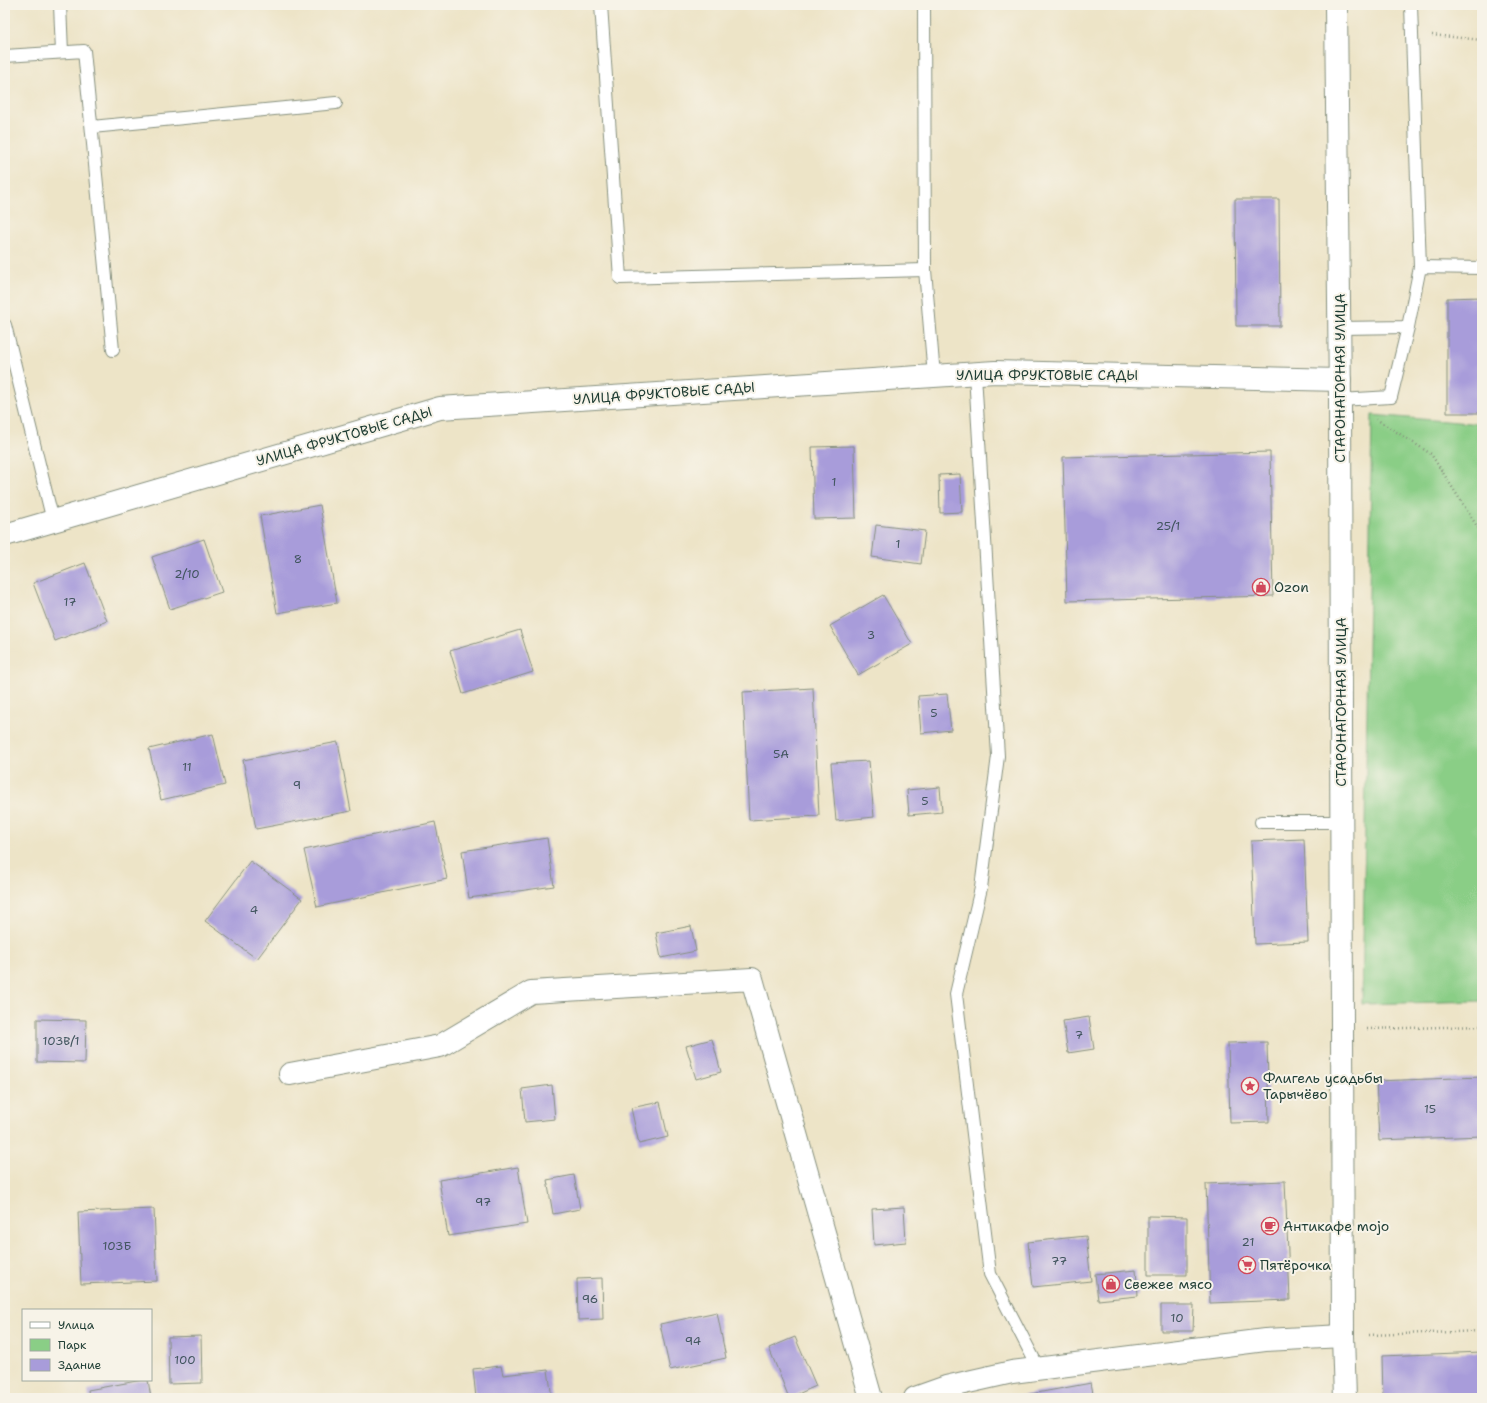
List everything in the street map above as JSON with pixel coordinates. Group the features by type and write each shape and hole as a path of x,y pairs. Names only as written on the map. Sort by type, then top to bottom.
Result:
{"street":[{"name":"СТАРОНАГОРНАЯ УЛИЦА","path":"1336,5 1340,328 1341,1030 1343,1336 1345,1398"},
{"name":"УЛИЦА ФРУКТОВЫЕ САДЫ","path":"5,535 440,408 995,372 1340,390"},
{"path":"290,1074 440,1046 531,992 752,979 871,1398"},
{"path":"915,1398 946,1387 1012,1372 1265,1340 1343,1336"}],"lane":[{"path":"60,5 62,52"},
{"path":"601,5 620,278 925,270"},
{"path":"924,5 925,270 934,376"},
{"path":"1340,390 1391,397 1408,327 1420,266 1411,5"},
{"path":"5,56 84,51 113,350"},
{"path":"92,127 336,103"},
{"path":"1420,266 1482,268"},
{"path":"5,325 53,521"},
{"path":"1340,328 1408,327"},
{"path":"975,374 998,756 981,888 956,994 990,1274 1039,1369"},
{"path":"1261,822 1341,822"}],"path":[{"path":"1412,33 1482,40"},
{"path":"1376,419 1431,454 1482,534"},
{"path":"1341,1030 1482,1026"},
{"path":"1343,1336 1482,1331"}],"green space":[{"path":"1372,415 1482,424 1482,1001 1362,1004"}],"building":[{"path":"1235,199 1279,199 1280,326 1236,326"},
{"path":"1482,297 1482,413 1447,413 1447,298"},
{"path":"854,446 856,518 814,519 812,447"},
{"path":"1270,452 1273,596 1067,601 1063,457"},
{"path":"960,474 962,512 940,513 939,475"},
{"path":"320,505 337,603 277,613 260,516"},
{"path":"876,525 925,531 921,564 872,557"},
{"path":"204,539 222,592 170,609 152,557"},
{"path":"85,563 107,621 55,641 33,583"},
{"path":"883,595 912,644 858,675 830,626"},
{"path":"520,630 533,672 463,694 450,651"},
{"path":"813,688 819,816 749,820 743,692"},
{"path":"947,694 951,730 921,733 918,696"},
{"path":"213,734 225,785 161,800 149,749"},
{"path":"338,742 351,811 256,829 243,760"},
{"path":"869,761 874,817 836,821 831,763"},
{"path":"940,787 942,812 909,815 907,790"},
{"path":"435,822 447,879 317,907 304,850"},
{"path":"547,838 554,886 469,898 462,851"},
{"path":"1304,839 1308,942 1255,944 1251,841"},
{"path":"250,861 302,899 257,959 205,921"},
{"path":"691,926 696,951 661,958 656,933"},
{"path":"1089,1017 1094,1049 1068,1053 1063,1021"},
{"path":"37,1019 86,1020 85,1063 37,1062"},
{"path":"712,1039 721,1072 696,1079 686,1046"},
{"path":"1267,1042 1269,1122 1230,1123 1228,1043"},
{"path":"1482,1077 1482,1136 1379,1140 1376,1081"},
{"path":"552,1085 555,1119 525,1122 522,1089"},
{"path":"660,1102 668,1137 639,1144 631,1108"},
{"path":"518,1167 527,1224 448,1236 439,1180"},
{"path":"574,1175 580,1209 553,1214 547,1180"},
{"path":"1285,1181 1290,1300 1210,1303 1206,1184"},
{"path":"904,1207 906,1242 874,1245 872,1209"},
{"path":"154,1209 157,1281 81,1284 78,1212"},
{"path":"1148,1216 1187,1217 1187,1275 1148,1275"},
{"path":"1086,1236 1091,1281 1033,1287 1028,1242"},
{"path":"1136,1270 1138,1296 1098,1300 1095,1274"},
{"path":"602,1278 603,1319 578,1320 577,1279"},
{"path":"1161,1305 1194,1305 1193,1331 1161,1331"},
{"path":"717,1312 726,1358 670,1370 660,1324"},
{"path":"201,1336 202,1383 169,1384 168,1337"},
{"path":"795,1337 816,1386 789,1398 769,1348"},
{"path":"1482,1352 1482,1398 1383,1398 1382,1356"},
{"path":"501,1366 503,1375 548,1370 552,1398 476,1398 473,1369"},
{"path":"137,1381 148,1381 151,1398 89,1398 88,1390"},
{"path":"1091,1383 1094,1398 1015,1398 1015,1397"}],"place":[{"name":"Ozon","path":"1261,587"},
{"name":"Флигель усадьбы Тарычёво","path":"1250,1086"},
{"name":"Антикафе mojo","path":"1270,1226"},
{"name":"Пятёрочка","path":"1247,1265"},
{"name":"Свежее мясо","path":"1111,1284"}]}
